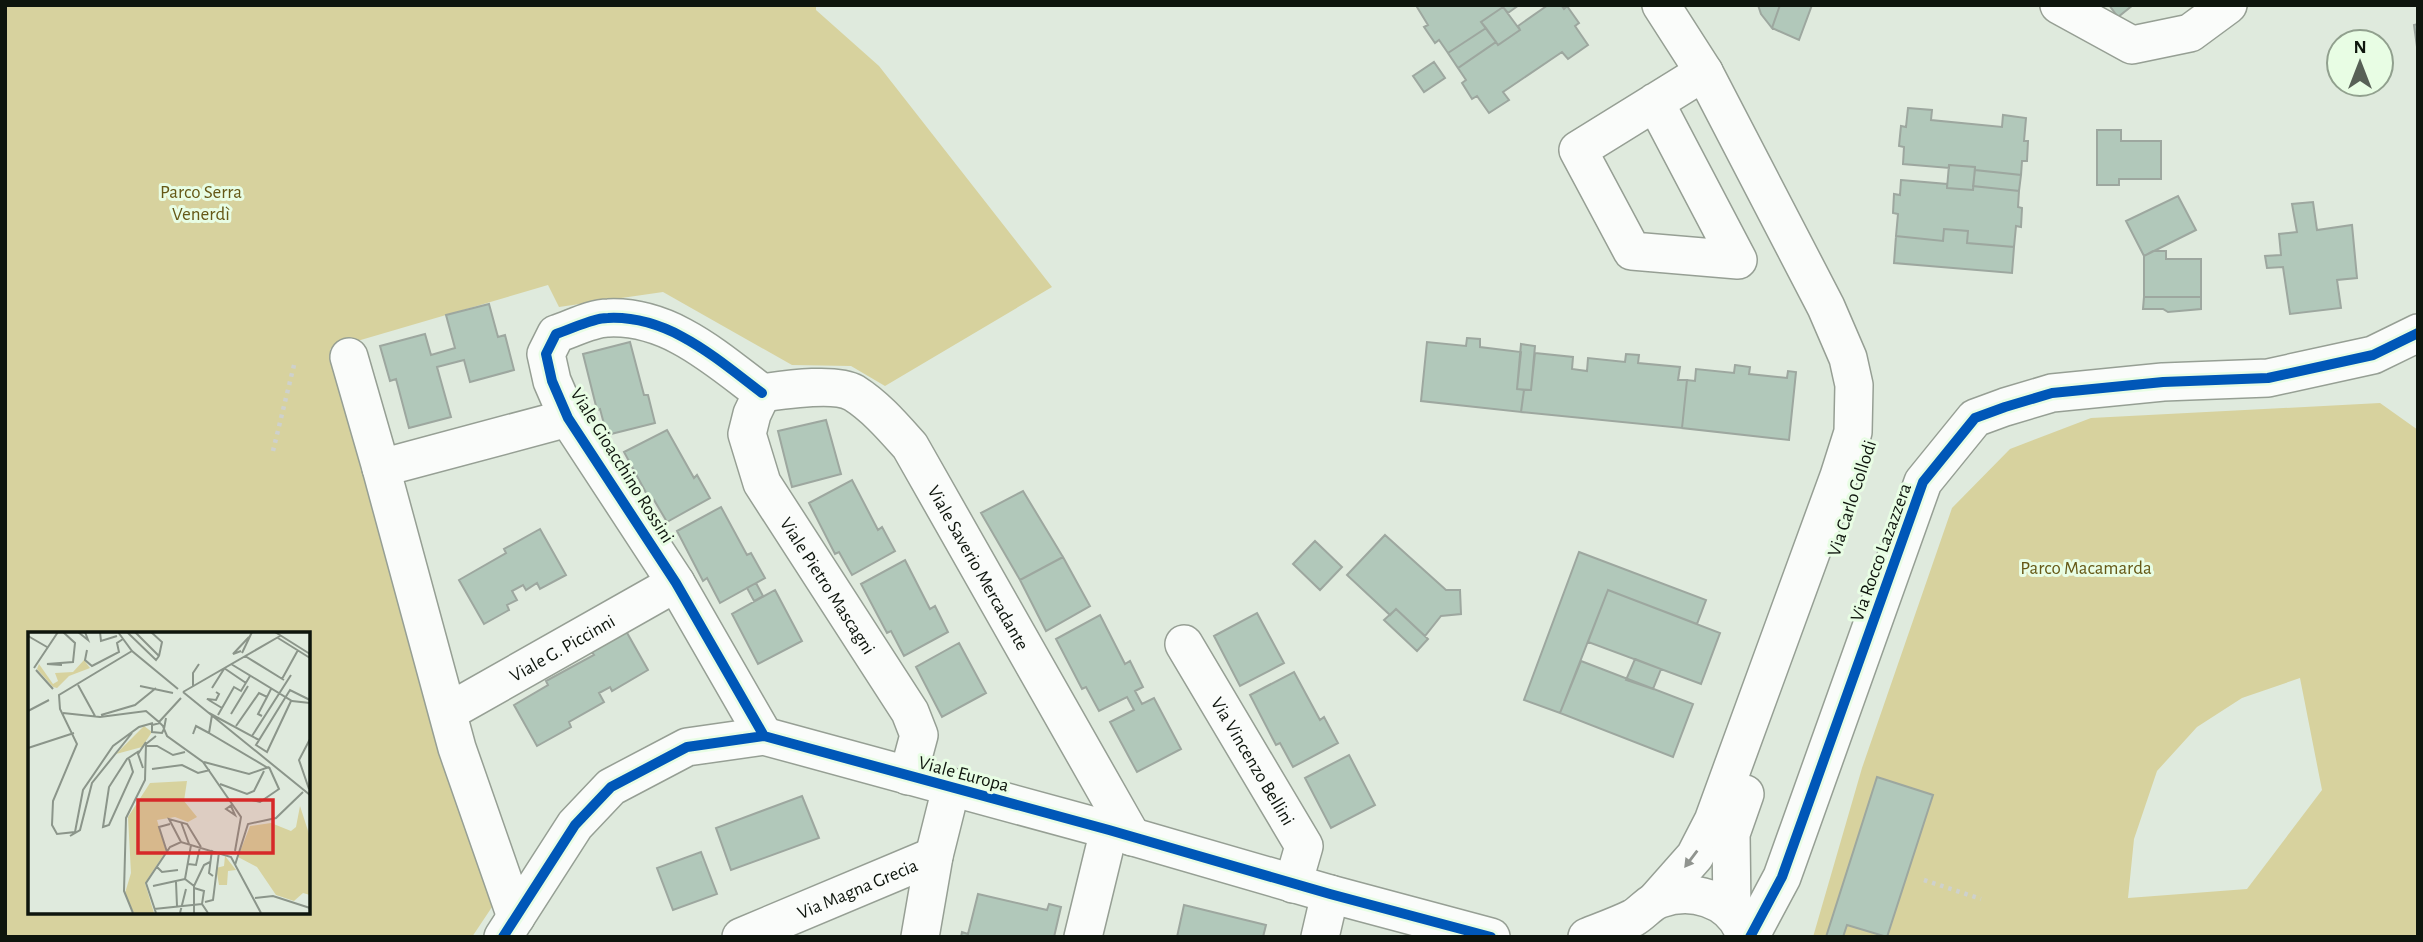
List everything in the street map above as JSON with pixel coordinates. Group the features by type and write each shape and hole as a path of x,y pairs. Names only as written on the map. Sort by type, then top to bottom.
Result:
{"street":[{"name":"Via Carlo Collodi","path":"1639,918 1695,856 1713,821 1853,432 1854,385 1848,358 1826,307 1704,72 1661,5"},
{"path":"2059,5 2132,45 2190,33 2228,5"},
{"name":"Via Carlo Collodi","path":"1704,72 1739,102 1843,300 1868,356 1875,384 1873,432 1846,517 1731,834 1742,929"},
{"path":"1655,102 1738,260 1632,251 1578,149 1704,72"},
{"name":"Viale Gioacchino Rossini","path":"762,393 698,344 651,322 607,317 556,334 546,354 552,381 568,418 676,583 764,736"},
{"name":"Via Rocco Lazazzera","path":"1742,929 1782,877 1923,482 1975,418 2052,393 2163,382 2268,378 2373,355 2418,333"},
{"path":"348,357 510,927"},
{"name":"Viale Saverio Mercadante","path":"762,393 803,386 852,391 881,414 910,446 1120,833"},
{"name":"Viale Pietro Mascagni","path":"762,393 752,414 747,434 762,483 910,712 919,735 908,776"},
{"name":"Viale Gioacchino Rossini","path":"381,468 568,418"},
{"name":"Viale G. Piccinni","path":"448,712 676,583"},
{"name":"Via Vincenzo Bellini","path":"1184,644 1304,846 1293,884"},
{"name":"Viale Europa","path":"510,927 575,825 611,787 687,747 764,736 1120,833 1450,931 1490,937"},
{"path":"920,937 934,856 951,788"},
{"path":"1083,937 1120,833"},
{"name":"Via Magna Grecia","path":"741,937 934,856"},
{"path":"1587,937 1639,918 1687,893 1712,899 1742,929"},
{"path":"1320,937 1330,894"}],"path":[{"path":"273,451 295,361"},
{"path":"1924,880 1982,899"}],"green space":[{"name":"Parco Serra Venerdì","path":"5,5 816,5 816,10 879,66 1052,287 885,386 851,366 792,365 663,292 559,307 548,285 330,349 492,907 472,937 5,937"},
{"name":"Parco Macamarda","path":"2380,403 2418,430 2418,937 1813,937 1862,768 1952,508 2010,449 2091,418","holes":["2300,678 2322,790 2247,889 2128,898 2134,839 2157,771 2197,727 2242,698"]}],"building":[{"path":"1519,5 1508,13 1503,7 1481,22 1486,28 1448,53 1439,40 1435,43 1424,27 1428,25 1417,7"},
{"path":"1548,5 1561,5 1564,9 1567,6 1579,23 1575,26 1588,45 1568,59 1562,52 1503,92 1509,100 1489,113 1477,96 1472,99 1462,83 1466,80 1458,68 1496,42 1498,45 1520,30 1518,26"},
{"path":"1758,5 1780,5 1772,28 1761,14"},
{"path":"1780,5 1812,5 1799,40 1772,28"},
{"path":"2109,5 2133,5 2118,17"},
{"path":"1503,7 1520,30 1498,45 1481,22"},
{"path":"2418,24 2418,54 2414,25"},
{"path":"1486,28 1496,42 1458,68 1448,53"},
{"path":"1434,62 1445,78 1424,92 1413,76"},
{"path":"1908,108 1932,110 1931,120 2002,127 2003,115 2026,118 2024,141 2028,141 2027,161 2022,161 2021,175 1975,170 1975,167 1903,164 1904,147 1899,146 1901,126 1906,127"},
{"path":"2097,130 2121,130 2121,141 2161,141 2161,179 2119,179 2119,185 2097,185"},
{"path":"1949,165 1975,167 1973,190 1947,188"},
{"path":"1975,170 2021,175 2019,191 1973,186"},
{"path":"1901,180 1947,184 1947,188 1973,190 1973,186 2019,191 2021,227 2016,226 2014,247 1967,243 1968,231 1944,229 1943,241 1896,236 1898,214 1893,213 1894,194 1900,195"},
{"path":"2178,196 2196,230 2144,256 2126,221"},
{"path":"2313,202 2317,230 2352,225 2357,278 2337,280 2341,308 2290,314 2283,267 2267,268 2265,256 2281,255 2279,234 2297,232 2292,204"},
{"path":"1944,229 1968,231 1967,243 2014,247 2012,273 1894,263 1896,236 1943,241"},
{"path":"2153,251 2166,251 2166,259 2201,259 2201,297 2144,297 2144,256"},
{"path":"2144,297 2201,297 2201,309 2168,312 2163,309 2143,309"},
{"path":"489,304 498,337 505,335 514,370 470,382 464,360 437,367 451,417 409,428 396,379 390,381 380,346 425,334 431,355 455,348 446,315"},
{"path":"1467,338 1480,339 1480,347 1521,352 1517,389 1524,390 1521,412 1421,401 1427,342 1466,346"},
{"path":"630,342 644,395 648,395 655,423 607,435 600,409 597,410 583,354"},
{"path":"1521,344 1535,346 1531,390 1517,389"},
{"path":"1535,353 1573,357 1572,369 1587,371 1588,358 1625,362 1626,354 1639,355 1638,363 1680,367 1678,380 1687,380 1682,428 1521,412 1524,390 1531,390"},
{"path":"1735,365 1750,367 1749,374 1787,378 1788,371 1796,372 1789,440 1682,428 1687,380 1695,381 1696,369 1734,373"},
{"path":"826,420 841,474 792,487 778,431"},
{"path":"667,430 694,478 697,475 710,498 667,522 654,500 651,502 624,452"},
{"path":"852,480 878,530 882,527 895,551 852,575 839,552 835,554 809,503"},
{"path":"1023,491 1063,557 1020,580 981,513"},
{"path":"721,507 747,555 751,553 765,578 720,603 707,578 703,581 677,531"},
{"path":"540,529 566,575 540,589 537,583 526,590 523,585 512,591 517,600 507,605 509,610 484,624 459,580 506,553 504,549"},
{"path":"1385,535 1446,590 1460,590 1461,614 1441,616 1425,636 1396,609 1390,615 1347,575"},
{"path":"1315,541 1342,567 1320,590 1293,564"},
{"path":"1579,552 1706,600 1697,624 1608,590 1560,713 1524,700"},
{"path":"1063,557 1090,606 1046,631 1020,580"},
{"path":"905,560 930,609 935,606 948,632 904,656 891,631 887,633 861,584"},
{"path":"756,583 763,596 754,601 747,588"},
{"path":"775,590 802,641 758,664 732,614"},
{"path":"1608,590 1720,633 1701,684 1588,642"},
{"path":"1396,609 1428,639 1417,651 1384,620"},
{"path":"1257,613 1284,663 1240,686 1214,636"},
{"path":"1100,615 1125,664 1130,661 1143,687 1135,691 1142,704 1154,698 1181,749 1137,772 1110,722 1134,710 1127,697 1099,711 1086,687 1082,689 1056,639"},
{"path":"626,631 648,670 612,691 610,687 599,693 604,702 569,722 571,727 537,746 514,705 548,685 546,681 594,655 591,651"},
{"path":"959,643 986,693 942,717 916,667"},
{"path":"1635,659 1661,669 1653,689 1626,680"},
{"path":"1581,661 1693,704 1673,757 1560,713"},
{"path":"1294,672 1320,720 1324,717 1338,743 1293,767 1280,743 1276,745 1250,695"},
{"path":"1349,755 1375,805 1331,828 1305,778"},
{"path":"1877,777 1933,795 1887,937 1847,925 1843,937 1826,937"},
{"path":"802,796 819,838 731,870 716,828"},
{"path":"701,852 717,894 673,910 657,868"},
{"path":"978,894 1047,910 1049,904 1061,907 1054,937 961,937 962,932 968,934"},
{"path":"1184,905 1266,925 1263,937 1177,937"}],"cycle path":[{"path":"762,393 710,354 672,331 630,319 602,318 556,334 546,354 552,381 568,418 676,583 764,736"},
{"path":"1750,937 1782,877 1923,482 1975,418 2052,393 2163,382 2268,378 2373,355 2418,333"},
{"path":"503,937 575,825 611,787 687,747 764,736 1491,937"}]}
